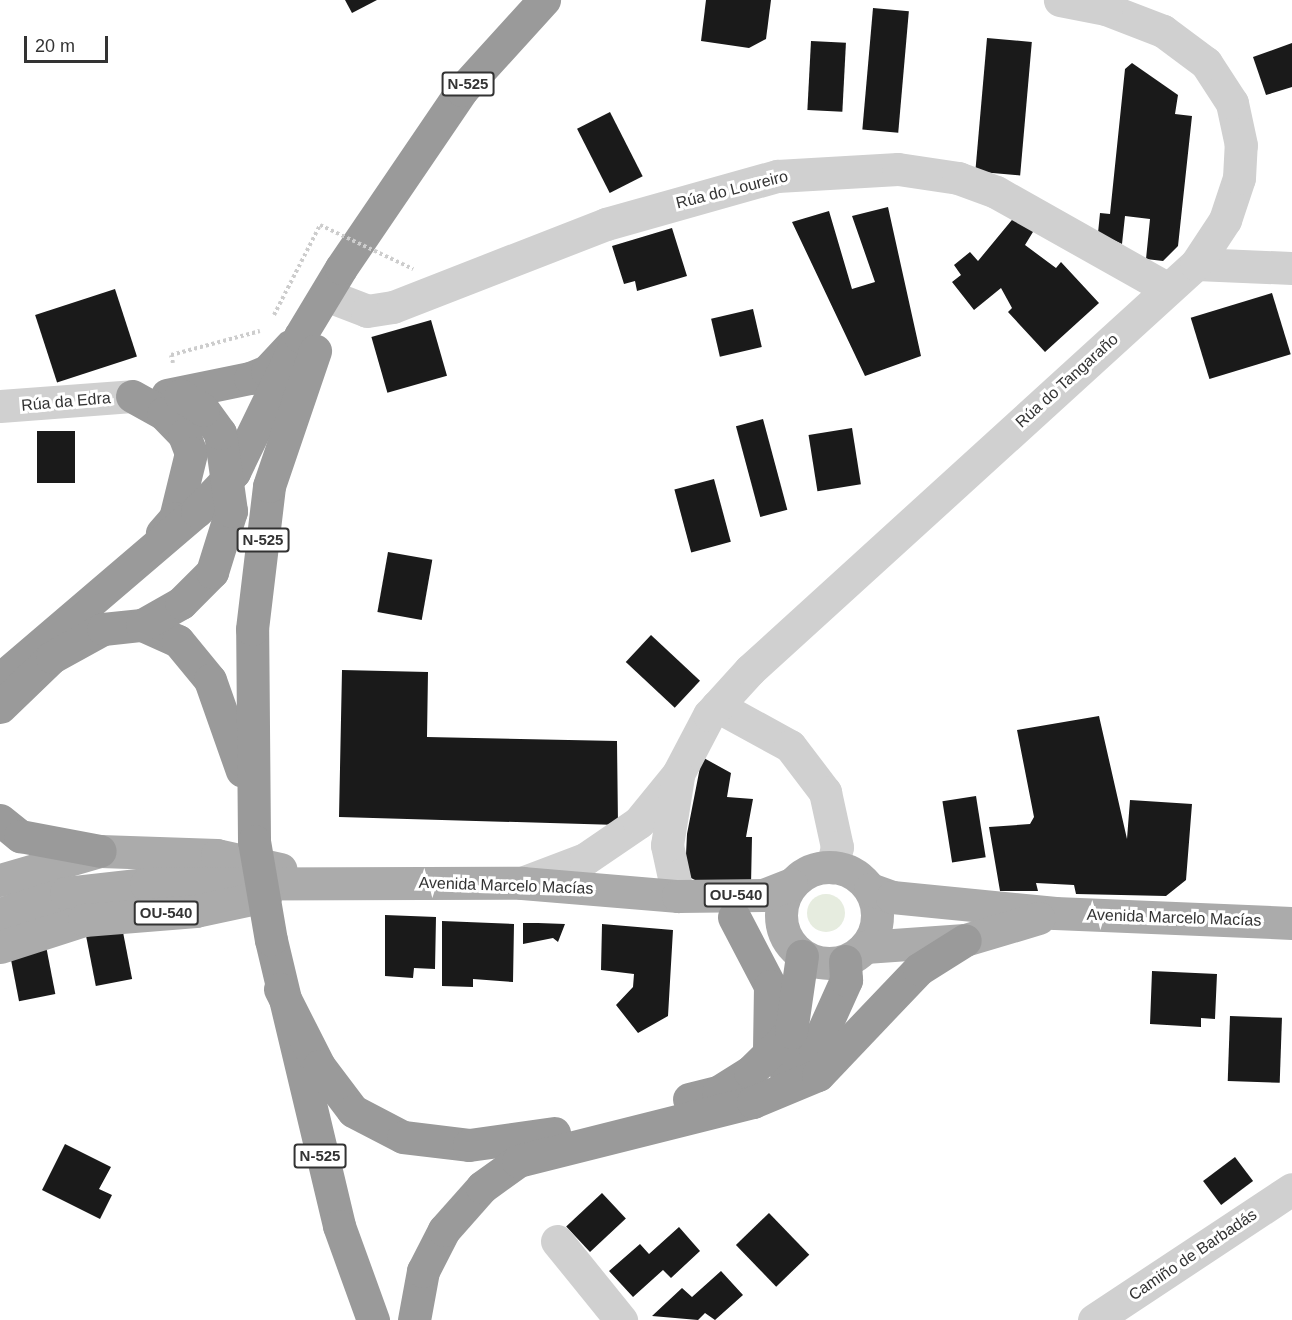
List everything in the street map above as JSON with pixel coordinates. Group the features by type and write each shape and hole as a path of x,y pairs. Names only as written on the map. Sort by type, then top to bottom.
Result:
{"highway":[{"name":"N-525","path":"373,1320 339,1226 280,989 254,842 250,793 252,628 269,486 313,357 339,300 404,176 462,90 544,0"},
{"path":"0,679 132,566 228,479 272,401 300,336 404,176"},
{"path":"132,396 180,395 267,371 300,336"},
{"path":"0,708 52,657 103,629 142,625 181,603 212,572 231,511 220,433 203,410 180,395"},
{"path":"132,396 163,413 184,435 191,453 175,518 132,566"},
{"path":"142,625 178,641 210,680 250,793"},
{"path":"0,820 20,836 100,851"},
{"path":"734,917 770,986 768,1056"},
{"path":"414,1320 423,1271 444,1230 482,1187 518,1161 753,1102 818,1075 919,969 965,940"},
{"path":"280,989 319,1066 353,1111 403,1137 469,1145 553,1133 718,1092 768,1056 791,1032 793,944"},
{"path":"753,1102 815,1049 855,954"}],"main road":[{"name":"OU-540","path":"0,880 100,851 217,855 334,881"},
{"name":"OU-540","path":"832,867 803,874 791,884 781,907 793,944 831,964 855,954"},
{"path":"832,867 846,870 870,889 877,919 855,954"},
{"name":"OU-540","path":"0,914 66,893 146,884 334,881"},
{"name":"OU-540","path":"0,946 84,920 196,911 334,881"},
{"name":"Avenida Marcelo Macías","path":"334,881 522,883 678,896 763,895 791,884"},
{"name":"Avenida Marcelo Macías","path":"870,889 964,904 1055,913 1292,923"},
{"name":"Avenida Marcelo Macías","path":"678,896 734,917 793,944"},
{"name":"Avenida Marcelo Macías","path":"855,954 965,940 1055,913"}],"street":[{"name":"Rúa do Tangaraño","path":"522,883 585,859 639,822 678,774 717,706 1196,264 1225,220 1239,178 1241,145 1232,103 1206,63 1163,31 1106,4 1060,0"},
{"name":"Rúa do Loureiro","path":"339,300 367,311 393,307 632,216 777,176 898,169 958,178 996,192 1168,289"},
{"path":"1196,264 1292,268"},
{"name":"Rúa da Edra","path":"0,406 132,396"},
{"path":"717,706 790,746 825,792 837,847 832,867"},
{"name":"Rúa do Tangaraño","path":"678,774 667,845 678,896"},
{"name":"Camiño de Barbadás","path":"1094,1320 1292,1190"},
{"path":"557,1241 621,1320"}],"path":[{"path":"180,395 171,355 265,330 320,225 413,269"}],"shaded area":[{"path":"826,894 840,899 845,913 840,927 826,932 812,927 807,913 812,899"}],"building":[{"path":"345,0 377,0 352,13"},
{"path":"706,0 771,0 766,39 749,48 701,41"},
{"path":"873,8 909,11 898,133 862,130"},
{"path":"987,38 1032,42 1020,175 975,171"},
{"path":"811,41 846,43 842,112 807,110"},
{"path":"1292,43 1292,87 1266,95 1253,57"},
{"path":"1132,63 1178,95 1175,114 1192,116 1178,246 1163,261 1146,259 1150,219 1125,216 1122,244 1098,233 1100,213 1110,214 1125,69"},
{"path":"610,112 643,176 610,193 577,129"},
{"path":"888,207 921,356 865,376 792,222 829,211 852,289 875,282 852,216"},
{"path":"1016,215 1036,227 1025,245 1056,268 1061,262 1099,303 1045,352 1008,312 1012,308 1001,288 974,310 952,282 961,275 954,265 970,252 978,261"},
{"path":"672,228 687,276 637,291 635,281 624,284 612,246"},
{"path":"115,289 137,357 57,382 35,315"},
{"path":"1272,293 1291,354 1209,379 1191,318"},
{"path":"753,309 762,347 720,357 711,319"},
{"path":"431,320 447,376 387,393 371,337"},
{"path":"763,419 787,510 760,517 736,426"},
{"path":"852,428 861,484 817,491 809,435"},
{"path":"37,431 75,431 75,483 37,483"},
{"path":"714,479 731,542 691,552 674,490"},
{"path":"388,552 432,560 422,620 377,612"},
{"path":"651,635 700,681 675,708 626,662"},
{"path":"342,670 428,672 427,737 617,741 618,825 339,817"},
{"path":"1099,716 1127,839 1130,800 1192,804 1186,880 1166,896 1076,894 1074,885 1036,883 1038,891 1000,891 989,827 1030,824 1034,817 1017,730"},
{"path":"702,757 731,773 727,797 753,799 746,837 752,837 751,885 699,882 685,875 687,834"},
{"path":"976,796 986,857 952,863 942,801"},
{"path":"385,915 436,917 435,969 414,968 413,978 385,976"},
{"path":"442,921 514,924 513,982 473,979 473,987 442,986"},
{"path":"523,923 565,924 558,942 553,938 523,944"},
{"path":"602,924 673,930 668,1016 638,1033 616,1005 633,987 634,974 601,970"},
{"path":"122,927 132,979 96,986 86,934"},
{"path":"46,946 55,994 19,1001 10,953"},
{"path":"1152,971 1217,974 1215,1019 1201,1018 1201,1027 1150,1024"},
{"path":"1230,1016 1282,1018 1280,1083 1228,1081"},
{"path":"65,1144 111,1167 99,1189 112,1195 100,1219 42,1190"},
{"path":"1235,1157 1253,1181 1221,1205 1203,1181"},
{"path":"602,1193 626,1219 590,1252 566,1226"},
{"path":"769,1213 809,1255 776,1287 736,1245"},
{"path":"679,1227 700,1251 671,1278 663,1270 633,1297 609,1271 640,1244 649,1254"},
{"path":"721,1271 743,1295 715,1320 705,1313 698,1320 652,1316 682,1288 692,1297"}]}
